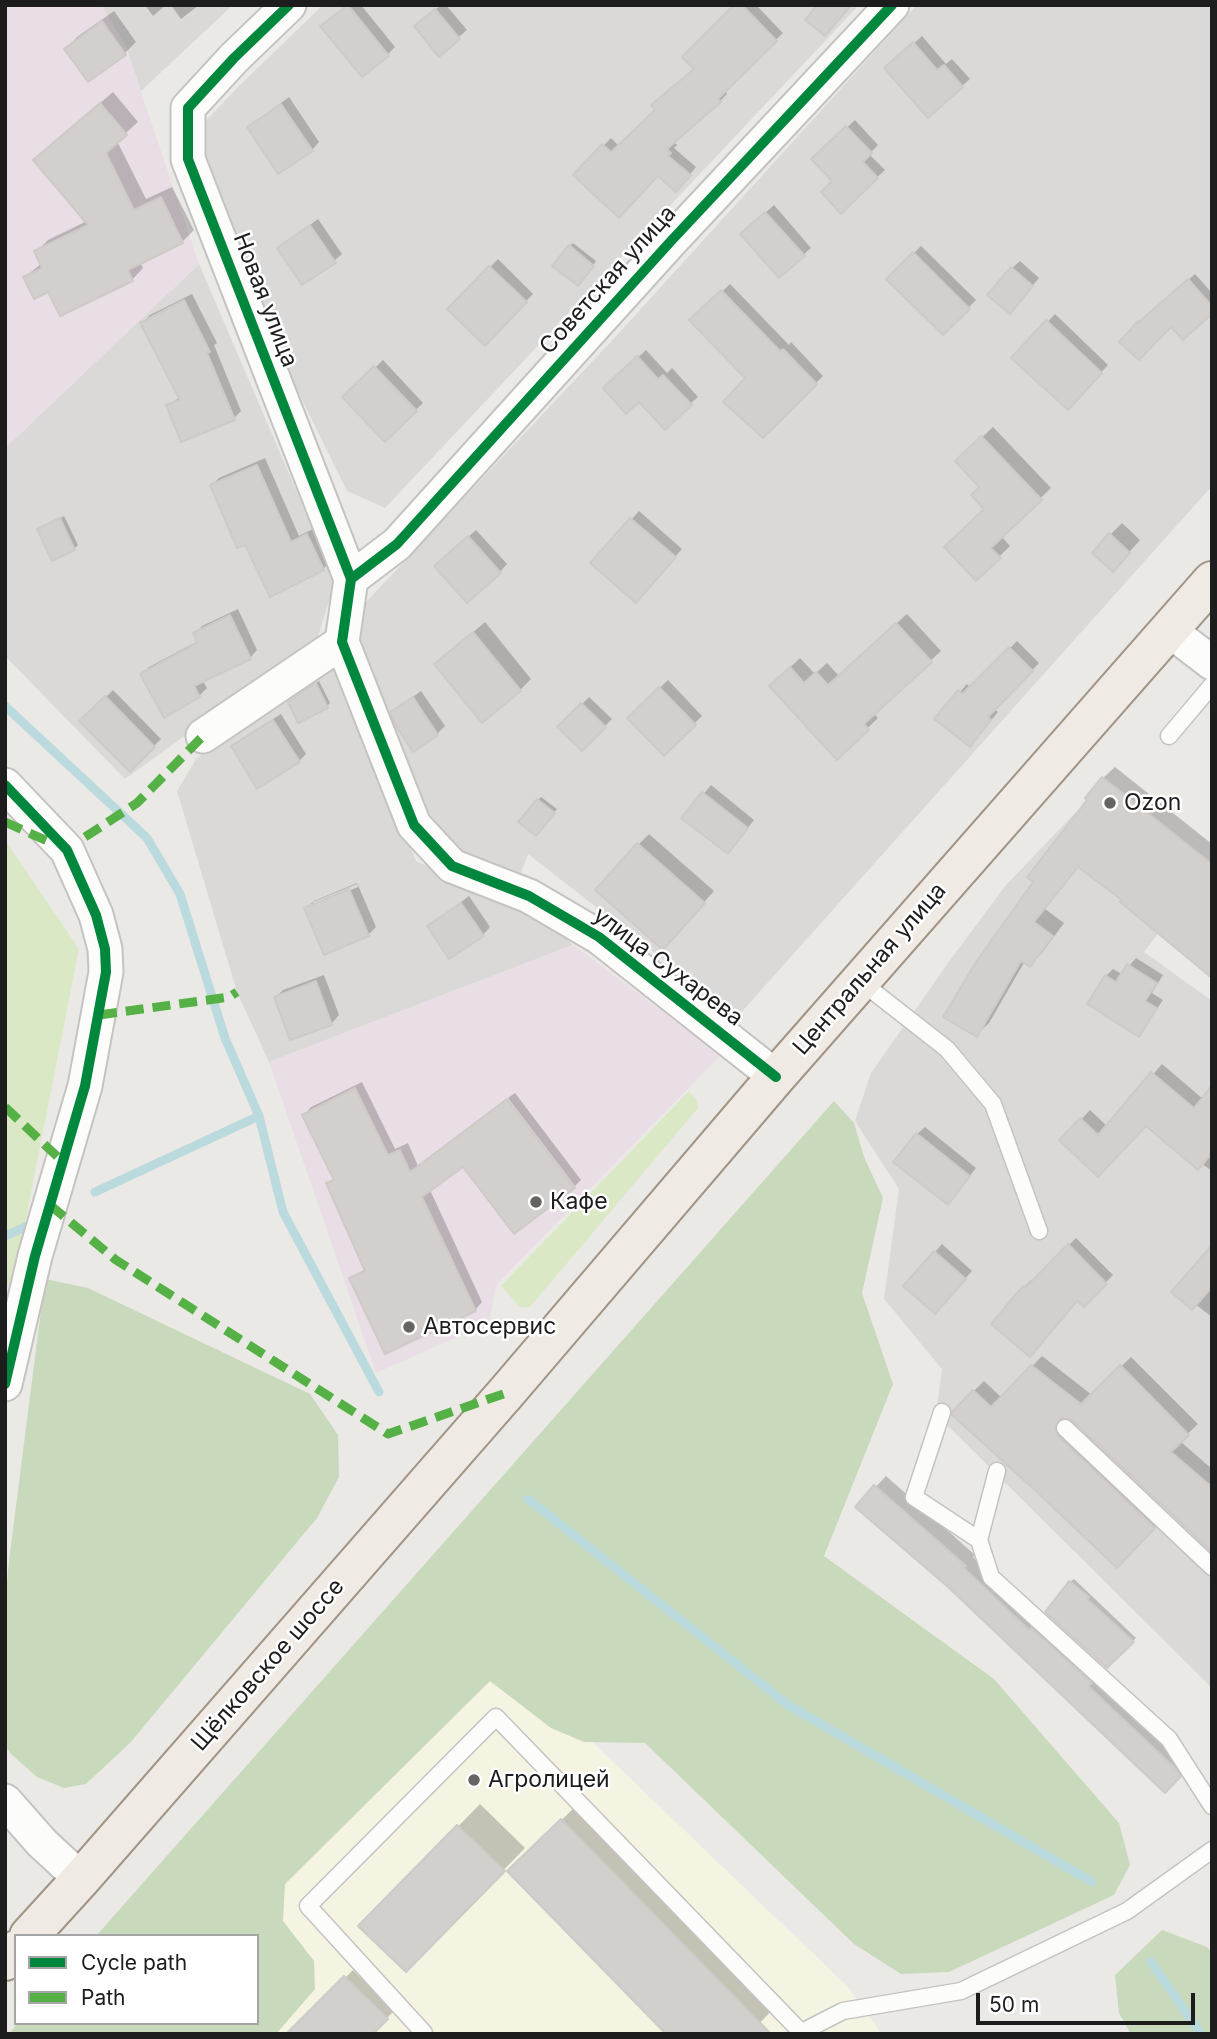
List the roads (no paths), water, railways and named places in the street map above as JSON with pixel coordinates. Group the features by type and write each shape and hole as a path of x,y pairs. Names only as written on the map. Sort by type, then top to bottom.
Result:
{"main road":[{"name":"Центральная улица","path":"506,1392 776,1077 1212,581"},
{"name":"Щёлковское шоссе","path":"31,1934 506,1392"}],"street":[{"name":"Новая улица","path":"289,5 234,58 188,108 188,159 351,579 342,642"},
{"name":"Советская улица","path":"351,579 397,544 671,241 892,5"},
{"path":"1169,630 1212,663"},
{"path":"203,736 342,642"},
{"name":"улица Сухарева","path":"342,642 414,825 452,866 528,896 599,937 776,1077"},
{"path":"5,785 67,850 96,915 105,949 106,972 85,1086 35,1256 5,1384"},
{"path":"5,1801 42,1843 81,1879"}],"lane":[{"path":"1169,736 1212,685"},
{"path":"860,981 947,1049 993,1104 1039,1231"},
{"path":"942,1412 914,1497 979,1540"},
{"path":"1065,1428 1212,1567"},
{"path":"997,1471 979,1540 991,1577 1169,1738 1212,1806"},
{"path":"424,2033 308,1906 496,1717 799,2032 843,2011 961,1992 1127,1911 1212,1850"}],"waterway":[{"path":"5,706 147,838 180,894 225,1038 259,1116 283,1212 379,1392"},
{"path":"95,1192 259,1116"},
{"path":"5,1236 34,1223"},
{"path":"528,1499 788,1705 1092,1882"},
{"path":"1151,1962 1201,2034"}],"place":[{"name":"Ozon","path":"1110,803"},
{"name":"Кафе","path":"536,1202"},
{"name":"Автосервис","path":"409,1327"},
{"name":"Агролицей","path":"474,1780"}]}
